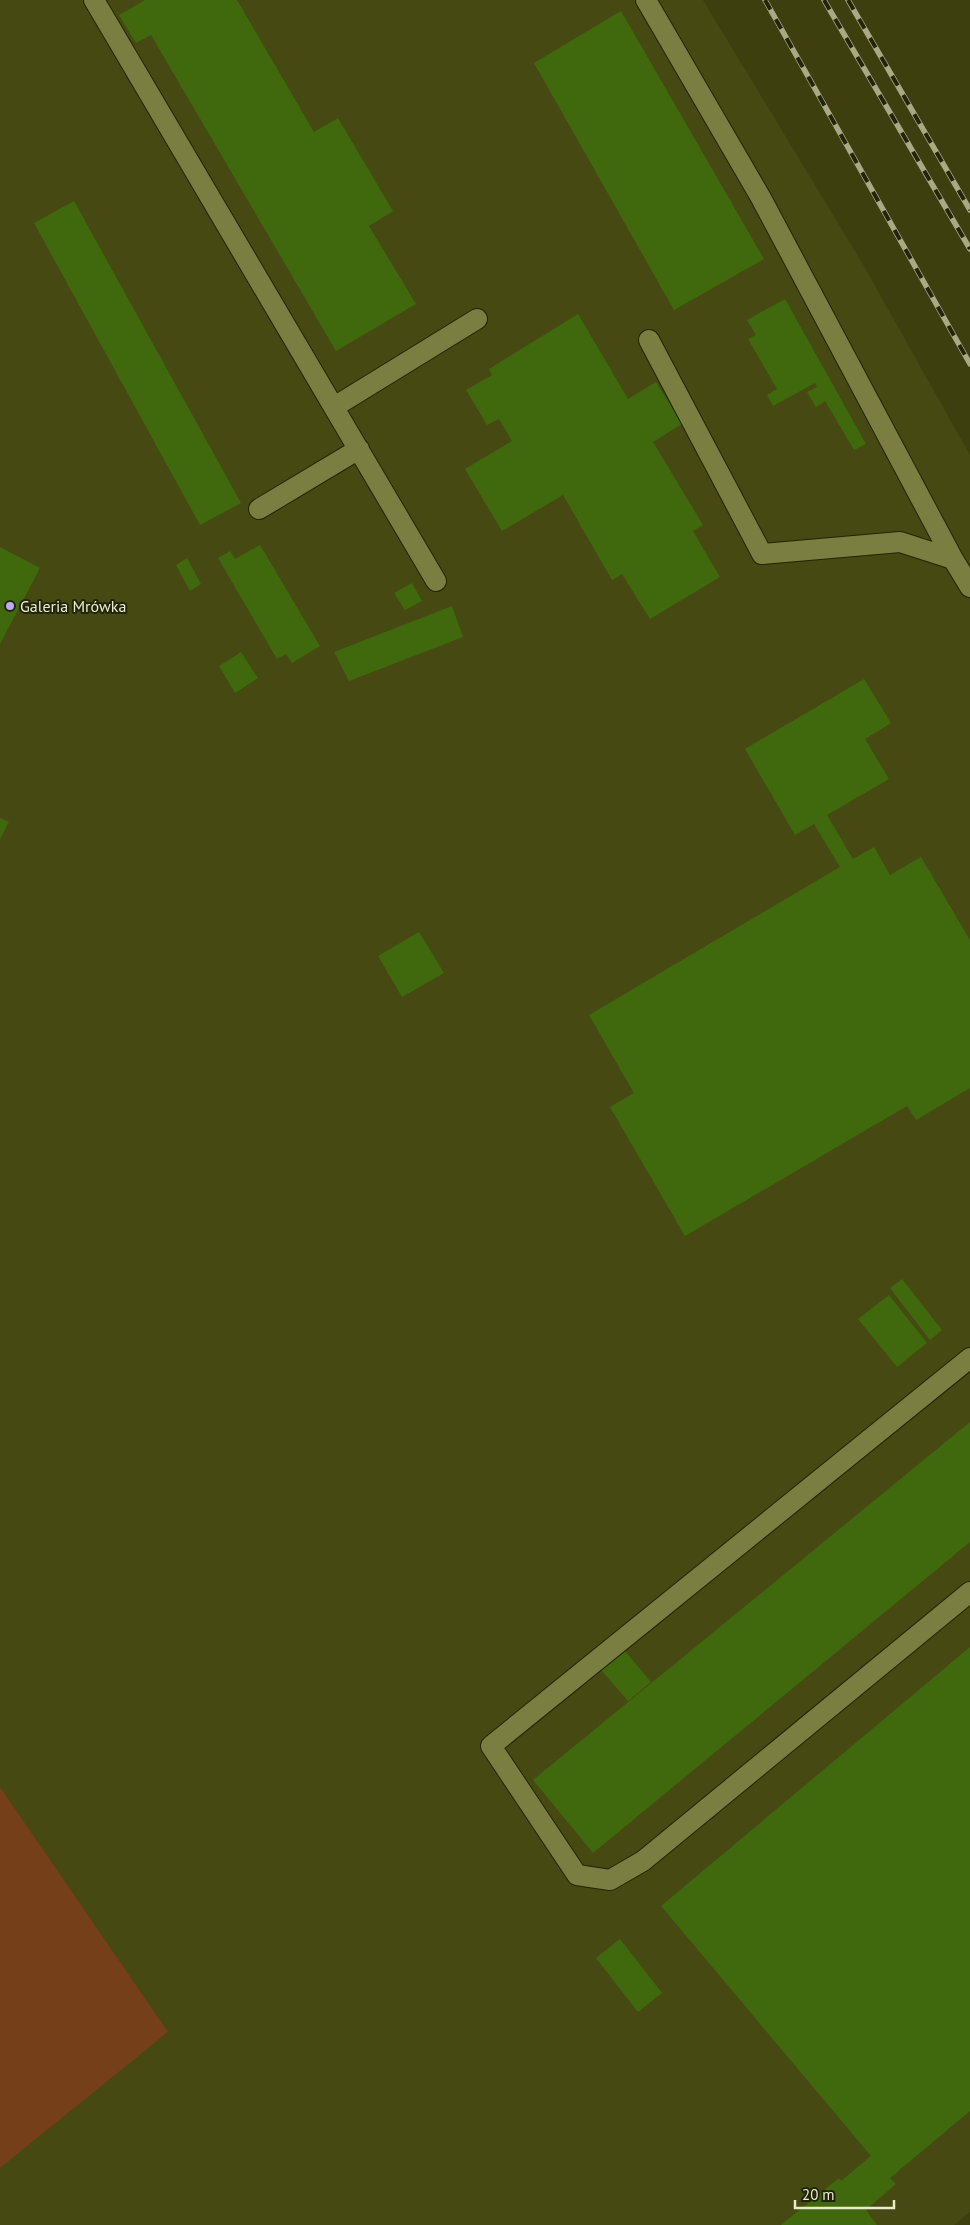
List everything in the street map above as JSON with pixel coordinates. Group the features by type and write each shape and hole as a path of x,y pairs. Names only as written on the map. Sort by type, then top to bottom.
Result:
{"lane":[{"path":"94,0 436,581"},
{"path":"646,0 761,198 953,559 970,586"},
{"path":"334,407 477,319"},
{"path":"649,340 762,554 900,542 953,559"},
{"path":"259,509 359,449"},
{"path":"970,1358 491,1746 577,1875 610,1880 643,1861 970,1592"}],"shaded area":[{"path":"0,0 703,0 861,261 970,455 970,2212 954,2225 0,2225"},
{"path":"0,1787 168,2032 0,2168"}],"building":[{"path":"145,0 237,0 314,132 338,118 393,211 369,226 416,304 336,351 151,35 136,43 119,15"},
{"path":"621,11 764,259 674,310 534,63"},
{"path":"74,201 241,503 200,525 34,223"},
{"path":"785,299 866,444 854,450 825,401 816,407 807,392 817,387 815,383 773,406 767,395 777,389 748,339 756,335 747,320"},
{"path":"578,314 628,399 656,382 682,424 653,442 703,525 693,531 720,577 650,619 622,574 612,580 563,495 502,531 465,469 512,441 499,419 487,425 466,390 492,375 489,369"},
{"path":"260,545 320,646 292,663 286,654 277,659 218,558 230,551 235,559"},
{"name":"Galeria Mrówka","path":"0,547 40,568 0,644"},
{"path":"187,558 201,584 190,591 176,565"},
{"path":"412,583 422,601 405,610 394,593"},
{"path":"452,606 463,637 349,681 334,652"},
{"path":"241,652 258,678 235,693 219,666"},
{"path":"864,679 891,723 865,739 889,779 827,815 853,859 874,847 890,875 921,857 970,940 970,1088 916,1120 907,1106 685,1236 610,1107 634,1093 589,1015 840,867 814,824 795,835 745,749"},
{"path":"0,818 9,822 0,839"},
{"path":"419,932 444,973 402,997 378,956"},
{"path":"902,1279 942,1330 930,1340 890,1288"},
{"path":"889,1295 927,1343 897,1367 858,1319"},
{"path":"970,1422 970,1542 593,1853 533,1780"},
{"path":"970,1647 970,2111 890,2178 896,2184 866,2210 877,2225 781,2225 839,2178 841,2181 871,2156 661,1906"},
{"path":"625,1651 651,1682 628,1701 601,1670"},
{"path":"620,1939 662,1993 638,2012 596,1958"}],"railway":[{"path":"765,0 970,364"},
{"path":"824,0 970,249"},
{"path":"848,0 970,210"}],"place":[{"name":"Galeria Mrówka","path":"10,606"}]}
